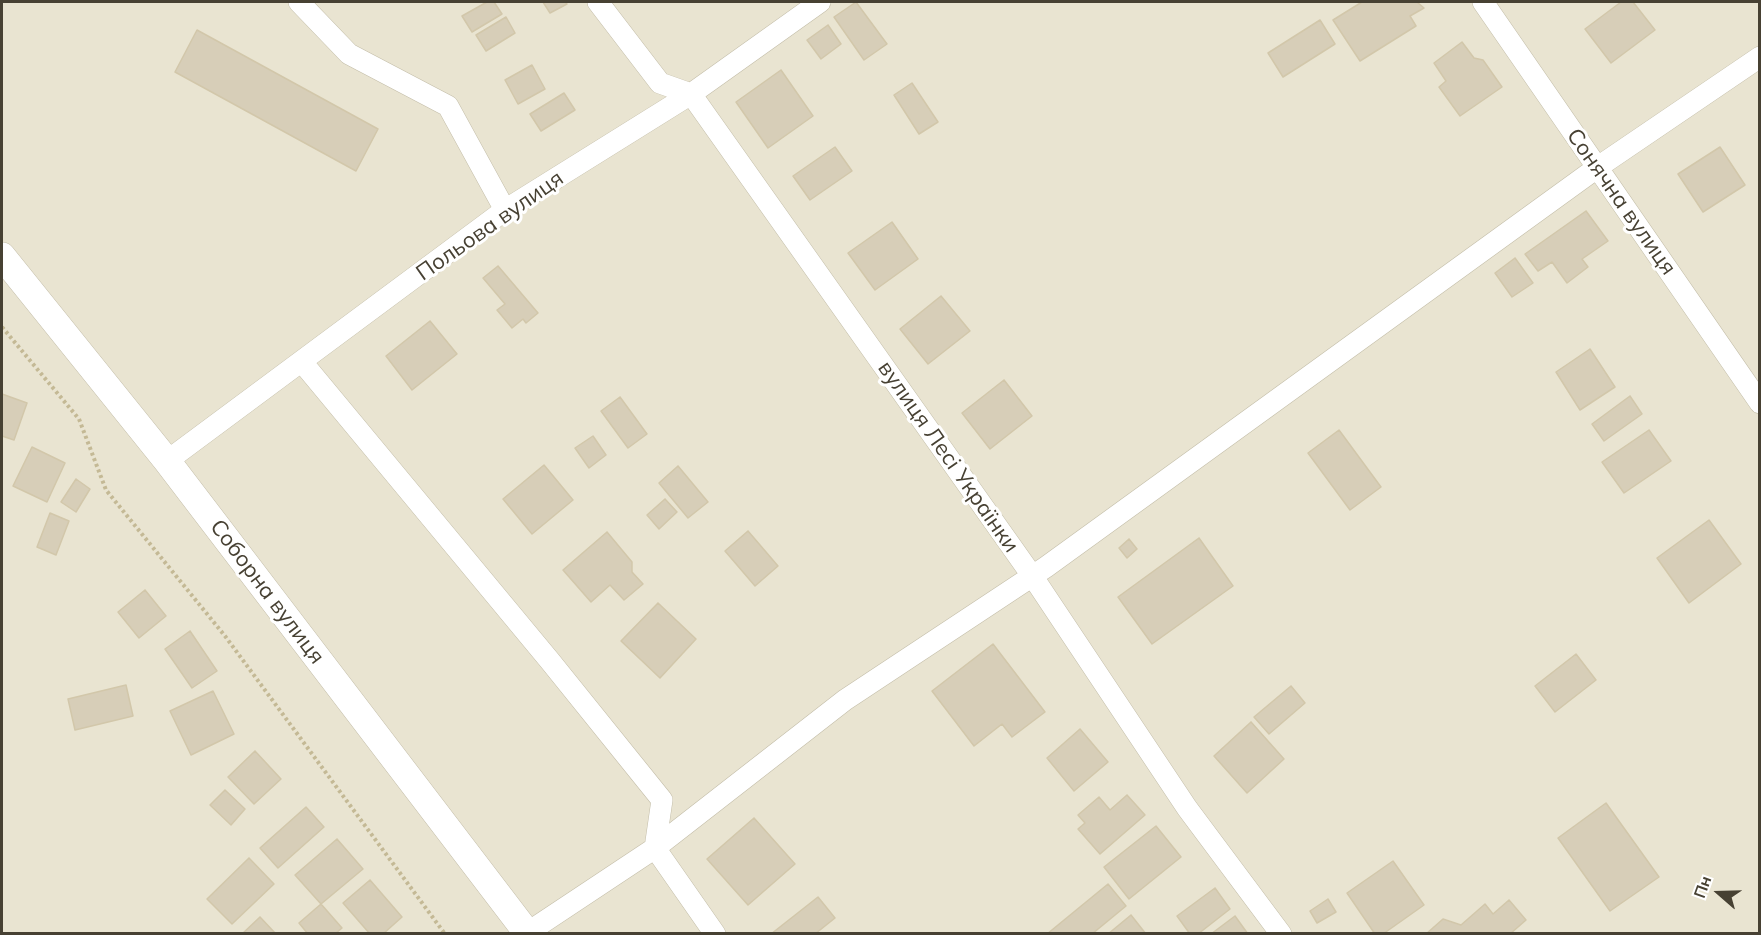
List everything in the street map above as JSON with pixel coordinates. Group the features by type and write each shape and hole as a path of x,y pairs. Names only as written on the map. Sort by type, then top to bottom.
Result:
{"street":[{"path":"299,2 349,54 448,106 505,210"},
{"path":"598,2 660,83 691,94"},
{"name":"Польова вулиця","path":"167,460 505,210 691,94 820,2"},
{"name":"Сонячна вулиця","path":"1483,2 1760,403"},
{"path":"528,933 655,848 845,700 1033,576 1598,167 1760,57"},
{"name":"вулиця Лесі Українки","path":"691,94 1033,576 1187,808 1281,933"},
{"name":"Соборна вулиця","path":"2,256 167,460 528,933"},
{"path":"302,362 543,652 662,800 655,848 715,933"}],"path":[{"path":"2,327 79,419 106,490 225,636 445,933"}],"shaded area":[{"path":"2,2 1759,2 1759,933 2,933"}],"building":[{"path":"487,2 494,2 502,14 472,32 462,16"},
{"path":"543,2 565,2 567,4 550,13"},
{"path":"856,2 887,44 864,60 834,17"},
{"path":"1362,2 1417,2 1424,8 1410,16 1416,26 1360,61 1333,20"},
{"path":"1621,2 1633,2 1655,30 1611,63 1585,29"},
{"path":"506,17 515,33 486,51 476,35"},
{"path":"1320,20 1335,44 1283,77 1268,53"},
{"path":"828,25 841,44 821,59 807,40"},
{"path":"197,30 378,129 356,171 175,72"},
{"path":"1462,42 1474,58 1483,60 1502,87 1460,116 1439,87 1446,81 1434,63"},
{"path":"532,65 545,89 518,104 505,80"},
{"path":"781,70 813,116 768,148 736,102"},
{"path":"912,83 938,122 919,134 894,95"},
{"path":"564,93 575,110 541,131 530,114"},
{"path":"835,147 852,171 810,200 793,176"},
{"path":"1720,147 1745,185 1703,212 1678,174"},
{"path":"1586,211 1608,241 1582,259 1588,267 1567,283 1552,262 1538,271 1525,254"},
{"path":"892,222 918,259 875,290 848,253"},
{"path":"1515,258 1533,283 1512,297 1495,273"},
{"path":"498,266 538,313 526,323 523,319 512,328 497,310 505,304 483,278"},
{"path":"941,296 970,331 928,364 900,329"},
{"path":"430,321 457,354 412,390 386,356"},
{"path":"1590,349 1615,387 1580,410 1556,372"},
{"path":"1004,380 1032,416 990,449 962,413"},
{"path":"2,394 27,403 14,440 2,436"},
{"path":"1630,396 1642,414 1604,441 1592,424"},
{"path":"620,397 647,434 628,448 601,411"},
{"path":"1339,430 1381,487 1350,510 1308,453"},
{"path":"1649,430 1671,461 1624,493 1602,462"},
{"path":"593,436 606,455 589,468 575,448"},
{"path":"32,447 65,463 47,502 13,486"},
{"path":"544,465 573,500 532,534 503,499"},
{"path":"678,466 708,502 688,518 659,483"},
{"path":"76,479 90,489 76,512 61,502"},
{"path":"665,499 677,512 659,529 647,515"},
{"path":"50,513 69,521 56,555 37,547"},
{"path":"1709,520 1741,564 1689,603 1657,558"},
{"path":"748,531 778,566 755,586 725,551"},
{"path":"607,532 632,562 632,572 643,584 624,600 610,585 591,602 563,570"},
{"path":"1199,538 1233,586 1152,644 1118,597"},
{"path":"1129,539 1137,549 1127,558 1119,548"},
{"path":"145,590 166,616 139,638 118,612"},
{"path":"658,603 696,639 660,678 621,641"},
{"path":"190,631 217,671 192,688 165,649"},
{"path":"993,644 1045,712 1012,737 1002,724 974,746 932,691"},
{"path":"1576,654 1596,680 1555,712 1535,686"},
{"path":"126,685 133,716 75,730 68,699"},
{"path":"1291,686 1305,703 1269,734 1254,717"},
{"path":"213,691 234,734 191,755 170,711"},
{"path":"1251,722 1284,759 1247,793 1214,756"},
{"path":"1080,729 1108,762 1074,791 1047,758"},
{"path":"255,751 281,779 254,804 228,777"},
{"path":"225,790 245,809 231,825 210,805"},
{"path":"1127,795 1145,815 1100,854 1078,829 1085,823 1078,815 1099,797 1110,810"},
{"path":"1606,803 1659,877 1610,911 1558,838"},
{"path":"306,807 324,827 278,868 260,848"},
{"path":"754,818 795,864 748,905 707,859"},
{"path":"1156,826 1181,857 1129,899 1104,867"},
{"path":"337,839 363,869 321,904 295,875"},
{"path":"249,858 274,884 232,924 207,899"},
{"path":"1393,861 1424,905 1383,934 1375,934 1347,893"},
{"path":"370,880 402,917 383,934 370,934 343,903"},
{"path":"1108,884 1126,906 1092,934 1047,934"},
{"path":"1215,888 1230,909 1198,934 1190,934 1177,916"},
{"path":"818,897 835,918 815,934 771,934"},
{"path":"1328,899 1336,912 1317,923 1310,911"},
{"path":"1509,900 1526,920 1510,934 1426,934 1443,919 1461,925 1485,904 1493,914"},
{"path":"321,904 342,928 335,934 308,934 299,923"},
{"path":"1131,915 1146,934 1108,934"},
{"path":"1235,916 1248,934 1211,934"},
{"path":"260,917 276,934 242,934"}]}
